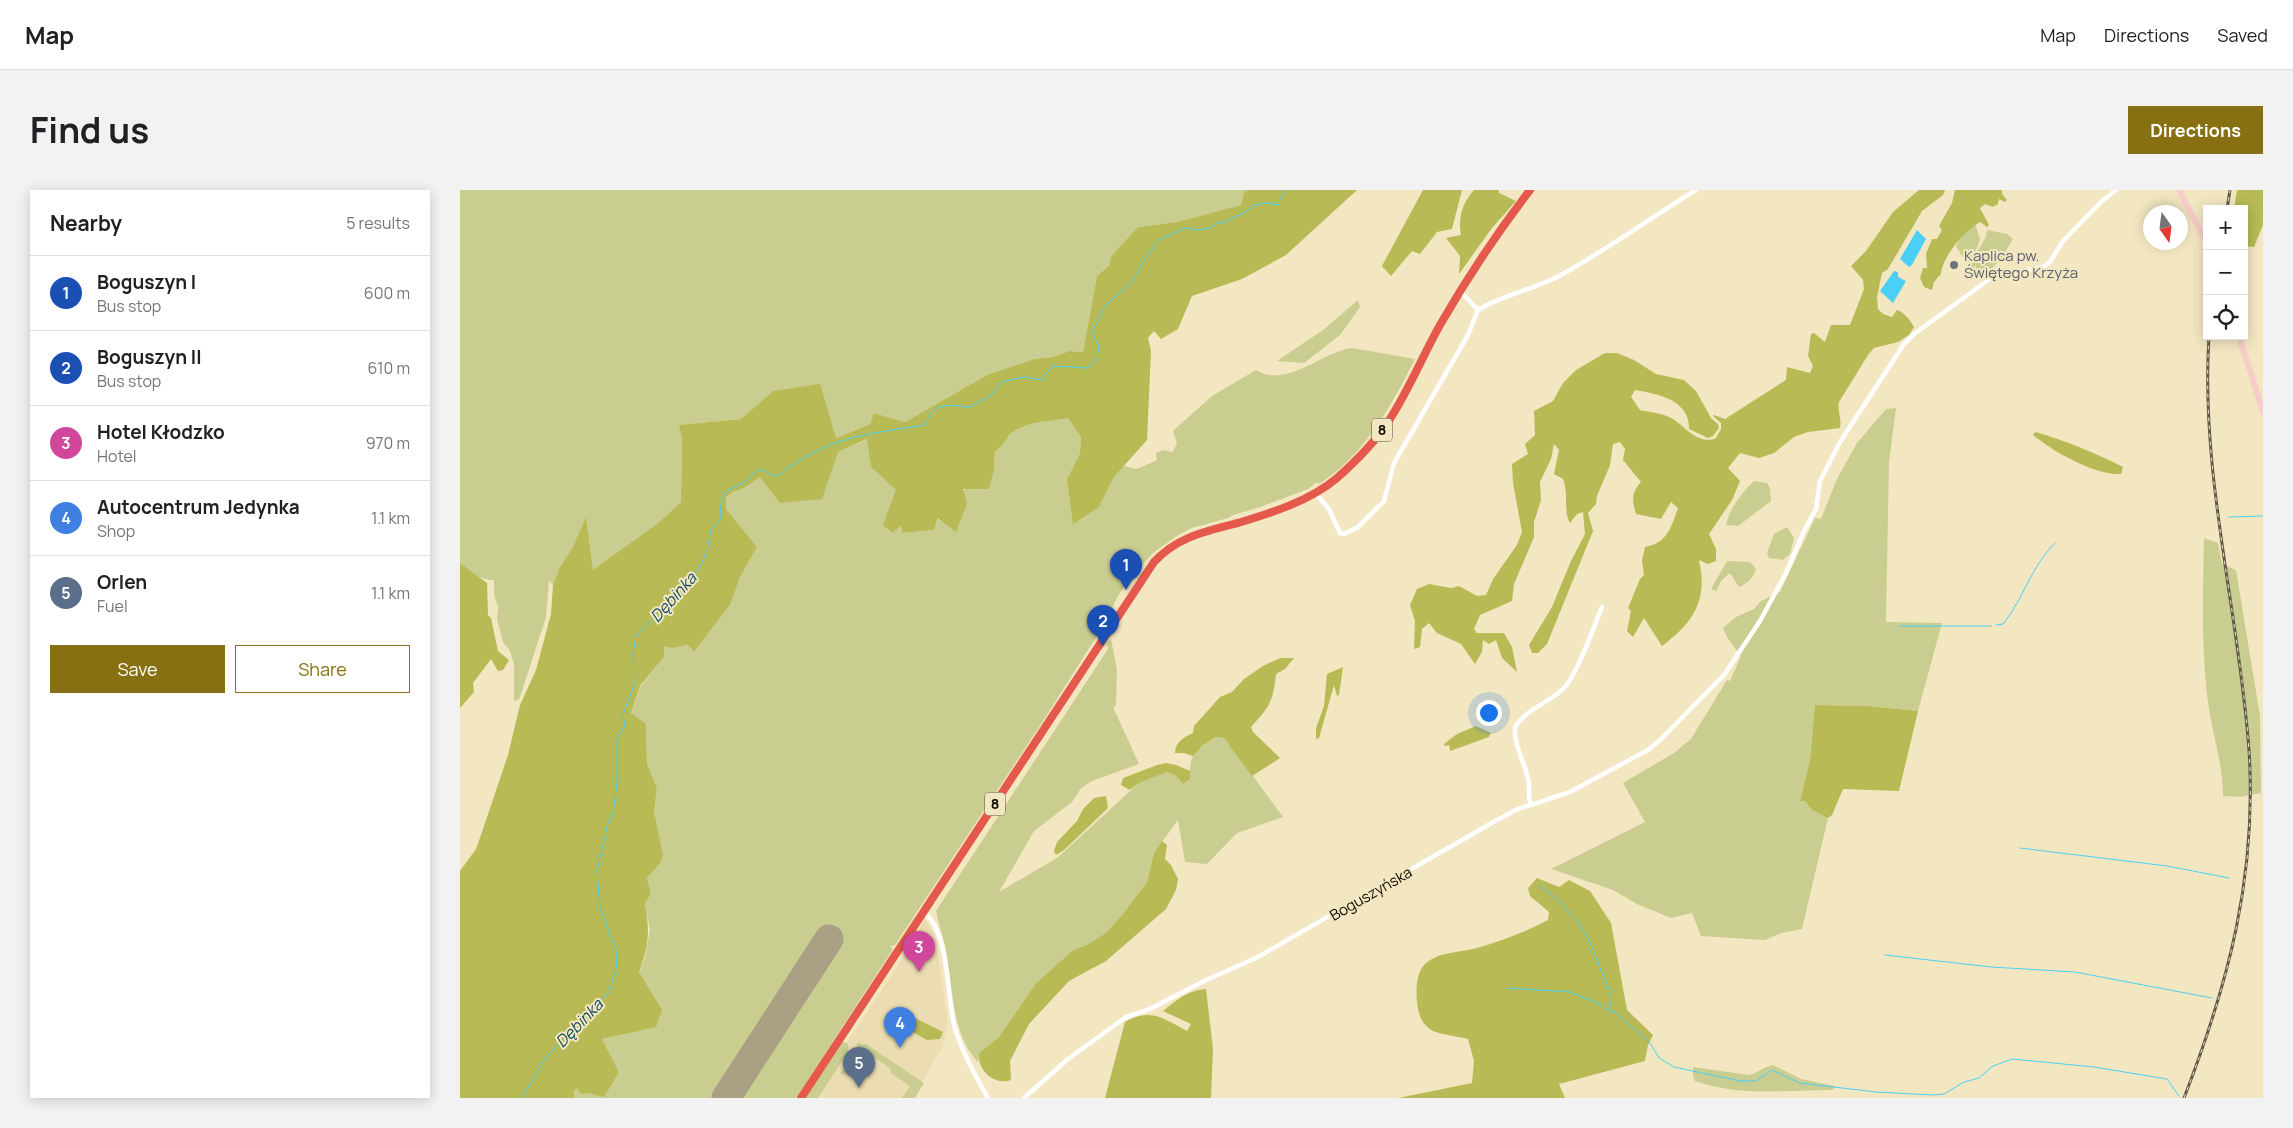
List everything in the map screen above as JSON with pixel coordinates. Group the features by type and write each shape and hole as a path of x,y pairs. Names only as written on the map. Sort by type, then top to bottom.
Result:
{"highway":[{"name":"8","path":"801,1098 1154,562 1170,546 1194,534 1252,518 1315,493 1338,477 1388,422 1460,292 1491,242 1530,190"}],"street":[{"path":"1315,493 1329,509 1340,533 1344,534 1358,527 1381,505 1387,495 1394,463 1468,335 1478,310 1490,303 1558,276 1603,251 1633,229 1696,190"},
{"name":"Boguszyńska","path":"1024,1098 1068,1059 1126,1017 1150,1009 1256,958 1518,809 1570,792 1648,750 1713,688 1738,656 1767,610 1816,509 1820,481 1840,442 1904,344 1914,334 1991,278 2043,267 2050,262 2063,241 2116,190"},
{"path":"2179,190 2203,235"},
{"path":"1460,292 1478,310"},
{"path":"2240,340 2263,412"},
{"path":"1531,805 1528,798 1528,777 1516,738 1515,727 1532,711 1566,686 1602,607"},
{"path":"923,912 932,920 940,937 955,1026 971,1067 988,1098"}],"shaded area":[{"path":"1248,190 1357,190 1286,255 1242,279 1192,296 1178,329 1161,339 1154,331 1148,338 1151,351 1147,440 1114,477 1099,507 1073,524 1067,479 1080,453 1081,437 1068,418 1033,424 1012,433 995,451 994,469 989,489 963,489 967,504 956,532 938,518 934,530 903,533 901,525 893,533 883,525 896,490 871,467 867,439 838,452 822,499 780,503 760,477 726,497 726,509 757,547 740,577 730,605 694,652 688,645 672,648 664,646 664,657 640,686 631,713 646,724 647,764 657,788 654,812 663,855 660,863 647,878 651,894 645,903 648,938 639,972 662,1010 656,1027 602,1039 619,1072 604,1097 587,1093 581,1094 577,1089 574,1091 574,1098 460,1098 460,871 476,849 508,755 520,705 536,670 551,614 553,585 560,567 573,547 586,517 593,570 657,524 681,502 682,439 679,425 741,419 773,391 820,384 836,438 870,424 874,413 905,422 987,375 1034,359 1053,357 1069,351 1083,352 1097,276 1109,265 1111,256 1138,227 1177,222 1241,205 1244,192"},
{"path":"1423,190 1462,190 1452,229 1437,232 1420,254 1412,251 1391,276 1382,266"},
{"path":"1474,190 1499,190 1499,193 1516,201 1492,228 1459,274 1460,256 1446,238 1461,235 1460,222 1462,211 1466,200"},
{"path":"1919,190 1945,190 1943,195 1922,211 1888,269 1882,273 1877,297 1878,309 1883,314 1892,317 1897,310 1907,317 1914,327 1909,335 1898,342 1874,348 1868,355 1839,402 1840,428 1808,432 1794,437 1774,453 1759,458 1740,453 1728,468 1740,481 1732,500 1709,534 1716,549 1716,561 1708,564 1699,560 1702,587 1700,598 1696,609 1683,628 1662,646 1644,618 1633,637 1627,631 1631,611 1628,608 1640,579 1644,575 1642,561 1645,547 1658,542 1667,534 1678,508 1671,502 1661,519 1636,514 1633,497 1635,490 1641,482 1623,460 1625,449 1620,442 1613,444 1610,465 1597,496 1596,504 1588,513 1593,531 1547,644 1538,653 1532,653 1529,645 1552,607 1571,561 1585,534 1583,512 1577,514 1570,523 1568,519 1565,485 1563,479 1554,474 1559,450 1554,444 1551,459 1540,482 1541,500 1534,522 1534,537 1514,584 1512,601 1480,615 1474,629 1477,633 1504,633 1512,647 1517,672 1502,658 1496,640 1489,644 1483,640 1482,652 1475,664 1461,644 1437,633 1429,623 1422,629 1420,647 1414,649 1415,621 1410,605 1417,589 1429,584 1451,588 1459,586 1477,596 1486,595 1493,579 1517,545 1522,532 1513,483 1512,464 1528,454 1525,444 1535,435 1534,411 1553,401 1563,383 1576,370 1605,353 1617,353 1634,360 1656,374 1684,380 1696,391 1711,418 1718,424 1719,428 1713,436 1708,438 1689,429 1688,419 1684,411 1671,400 1635,390 1631,397 1640,410 1667,416 1702,439 1715,439 1721,429 1721,423 1714,415 1725,419 1786,380 1787,367 1810,373 1813,366 1808,356 1811,334 1814,333 1825,342 1831,325 1850,325 1864,289 1863,280 1851,266 1866,251 1893,212"},
{"path":"1955,190 2002,190 2002,194 2007,200 2005,202 1999,199 1998,204 1993,207 1985,204 1980,208 1989,225 1987,227 1980,222 1961,237 1945,260 1941,274 1934,282 1932,290 1924,287 1920,278 1923,268 1927,268 1926,254 1932,239 1937,239 1942,230 1939,226 1952,203"},
{"path":"2237,190 2263,190 2263,225 2254,247 2248,246 2248,205 2235,205"},
{"path":"2035,432 2069,443 2123,467 2121,474 2111,474 2087,467 2041,441 2033,435"},
{"path":"460,563 487,583 488,615 491,618 498,651 509,660 503,670 498,671 491,659 473,683 474,692 460,708"},
{"path":"1280,658 1294,658 1285,669 1276,674 1270,703 1251,727 1253,732 1280,758 1252,776 1224,738 1216,737 1202,746 1193,756 1175,753 1178,743 1193,733 1194,726 1220,697 1232,692 1244,679 1263,666"},
{"path":"1343,667 1339,695 1337,696 1334,685 1319,738 1316,739 1316,728 1324,706 1327,674"},
{"path":"1815,705 1867,706 1918,711 1899,791 1843,789 1832,815 1828,818 1812,810 1805,801 1800,801 1810,759"},
{"path":"1476,726 1491,733 1489,737 1450,751 1449,745 1445,746 1444,744 1457,734"},
{"path":"1166,763 1190,771 1190,779 1183,784 1176,776 1167,772 1139,783 1130,790 1121,785 1123,778"},
{"path":"1106,796 1108,808 1064,850 1056,855 1054,851 1057,842 1077,821 1083,809 1094,798"},
{"path":"1162,841 1167,845 1165,859 1171,865 1178,879 1176,890 1166,909 1106,961 1069,981 1029,1024 1010,1061 1011,1080 998,1081 992,1078 981,1065 979,1053 999,1037 1036,983 1072,951 1106,933 1122,915 1147,882 1154,853"},
{"path":"1537,878 1559,887 1569,880 1590,891 1611,923 1627,1010 1653,1035 1648,1045 1645,1061 1559,1084 1565,1098 1398,1098 1472,1083 1474,1061 1468,1039 1434,1031 1423,1022 1417,1002 1419,973 1424,965 1436,957 1477,948 1522,932 1548,920 1549,912 1530,896 1528,888"},
{"path":"925,919 935,935 948,1022 942,1047 920,1085 911,1098 810,1098 901,961"},
{"path":"1206,989 1213,1049 1211,1098 1105,1098 1125,1022 1142,1015 1157,1016 1187,1031 1191,1024 1163,1011 1178,999"},
{"path":"895,1008 943,1032 940,1039 927,1040 888,1018"}],"green space":[{"path":"460,190 1248,190 1244,193 1241,205 1177,222 1138,227 1111,256 1109,264 1097,276 1083,352 1069,351 1053,357 1034,359 987,375 905,422 874,413 870,424 835,438 833,427 773,391 741,419 680,425 682,439 681,502 657,524 593,571 586,518 573,547 560,567 553,585 549,581 546,617 519,700 514,701 514,664 510,651 503,642 497,619 498,607 494,595 494,580 480,577 460,563"},
{"path":"1975,224 1980,239 1973,259 1986,237 1987,230 2007,234 2013,239 2001,259 1983,278 1975,272 1976,265 1969,272 1968,265 1956,246 1962,235"},
{"path":"1358,300 1360,307 1340,335 1304,363 1277,361 1323,330"},
{"path":"1352,348 1415,359 1375,428 1350,459 1319,484 1317,482 1308,489 1260,507 1192,528 1178,535 1153,553 1133,575 1119,594 1100,631 1045,718 895,945 890,946 893,949 796,1098 574,1098 574,1091 619,1072 602,1039 655,1027 639,973 645,957 650,930 645,903 651,894 647,878 660,863 654,812 657,788 647,764 646,724 631,714 640,687 664,657 664,645 672,648 688,645 694,652 730,605 740,577 757,547 726,509 726,497 760,477 838,452 868,439 871,467 896,490 903,533 934,530 944,511 958,495 994,469 995,451 1009,435 1020,428 1033,424 1068,417 1081,437 1080,453 1067,479 1099,507 1114,477 1124,466 1137,469 1157,460 1156,453 1163,450 1173,452 1177,443 1173,431 1212,396 1256,370 1268,375 1280,375 1304,368 1340,351"},
{"path":"1896,408 1889,462 1886,622 1942,623 1918,711 1867,706 1815,705 1810,759 1800,801 1805,801 1812,810 1828,818 1802,929 1781,933 1765,940 1701,936 1692,913 1671,918 1637,904 1613,890 1551,869 1645,822 1623,783 1674,753 1691,739 1727,680 1730,681 1741,656 1728,639 1723,628 1736,617 1754,609 1761,601 1780,592 1815,518 1821,519 1837,479 1857,443 1886,409"},
{"path":"1754,481 1767,483 1770,488 1771,501 1738,526 1726,525 1730,512 1737,501"},
{"path":"1787,527 1794,538 1790,554 1783,560 1769,558 1767,553 1774,534"},
{"path":"2204,538 2218,543 2222,564 2236,570 2260,716 2261,793 2240,797 2223,796 2223,784 2208,702 2203,641"},
{"path":"1727,561 1750,562 1756,569 1754,575 1739,587 1730,573 1722,580 1716,591 1711,589"},
{"path":"1111,639 1117,670 1116,704 1113,707 1139,764 1092,781 1081,788 1072,802 1034,831 999,892 1057,858 1139,783 1167,772 1176,776 1183,784 1190,779 1192,758 1198,750 1216,737 1224,738 1230,745 1283,817 1237,833 1207,864 1185,862 1178,820 1154,853 1147,882 1122,915 1106,933 1072,951 1036,983 999,1037 979,1053 978,1062 962,1037 957,1022 948,959 936,911 1108,649 1107,643"},
{"path":"842,1041 848,1044 848,1052 818,1098 804,1098"},
{"path":"858,1042 863,1045 866,1044 924,1083 915,1098 902,1098 910,1086 891,1073 891,1069 871,1055 866,1057 856,1047"},
{"path":"854,1053 862,1062 861,1067 857,1065 855,1075 840,1074"},
{"path":"1773,1065 1801,1079 1835,1086 1833,1090 1746,1091 1712,1086 1695,1081 1693,1076 1693,1067 1749,1075"}],"water":[{"path":"1917,230 1926,239 1912,265 1909,267 1900,259"},
{"path":"1894,271 1898,272 1898,277 1906,281 1893,303 1880,291"}],"waterway":[{"name":"Dębinka","path":"522,1098 546,1057 609,992 616,969 617,953 600,908 597,871 607,827 613,813 617,782 617,738 625,726 623,715 634,685 633,654 636,636 698,571 707,551 711,530 720,520 721,503 725,492 743,483 758,470 777,476 814,453 847,439 925,425 930,414 937,408 949,405 970,407 990,396 1002,382 1024,377 1042,380 1052,366 1089,368 1097,358 1099,347 1092,332 1105,306 1132,282 1144,260 1159,240 1185,228 1198,230 1210,228 1217,223 1225,222 1245,212 1254,205 1268,203 1278,205 1285,190"},
{"path":"2229,517 2263,516"},
{"path":"1996,625 2003,624 2039,563 2055,543"},
{"path":"1899,626 1991,626"},
{"path":"2020,848 2167,866 2229,878"},
{"path":"1539,885 1558,900 1578,922 1590,943 1612,997 1609,1010"},
{"path":"1885,955 1991,967 2075,972 2212,998"},
{"path":"1507,988 1570,992 1602,1005 1608,1011 1615,1012 1650,1043 1659,1058 1674,1067 1740,1081 1756,1081 1772,1070 1800,1083 1876,1092 1932,1095 1944,1094 1964,1082 1979,1078 1993,1066 2012,1059 2094,1067 2167,1079 2179,1096"}],"runway":[{"path":"726,1098 829,939"}],"railway":[{"path":"2228,205 2230,190"},
{"path":"2184,1098 2200,1055 2226,970 2244,884 2249,841 2249,750 2244,698 2215,492 2210,440 2209,340"}],"place":[{"name":"Kaplica pw. Świętego Krzyża","path":"1954,265"},
{"name":"Boguszyn I","path":"1126,590"},
{"name":"Boguszyn II","path":"1103,646"},
{"name":"Hotel Kłodzko","path":"919,972"},
{"name":"Autocentrum Jedynka","path":"900,1048"},
{"name":"Orlen","path":"859,1088"}]}
